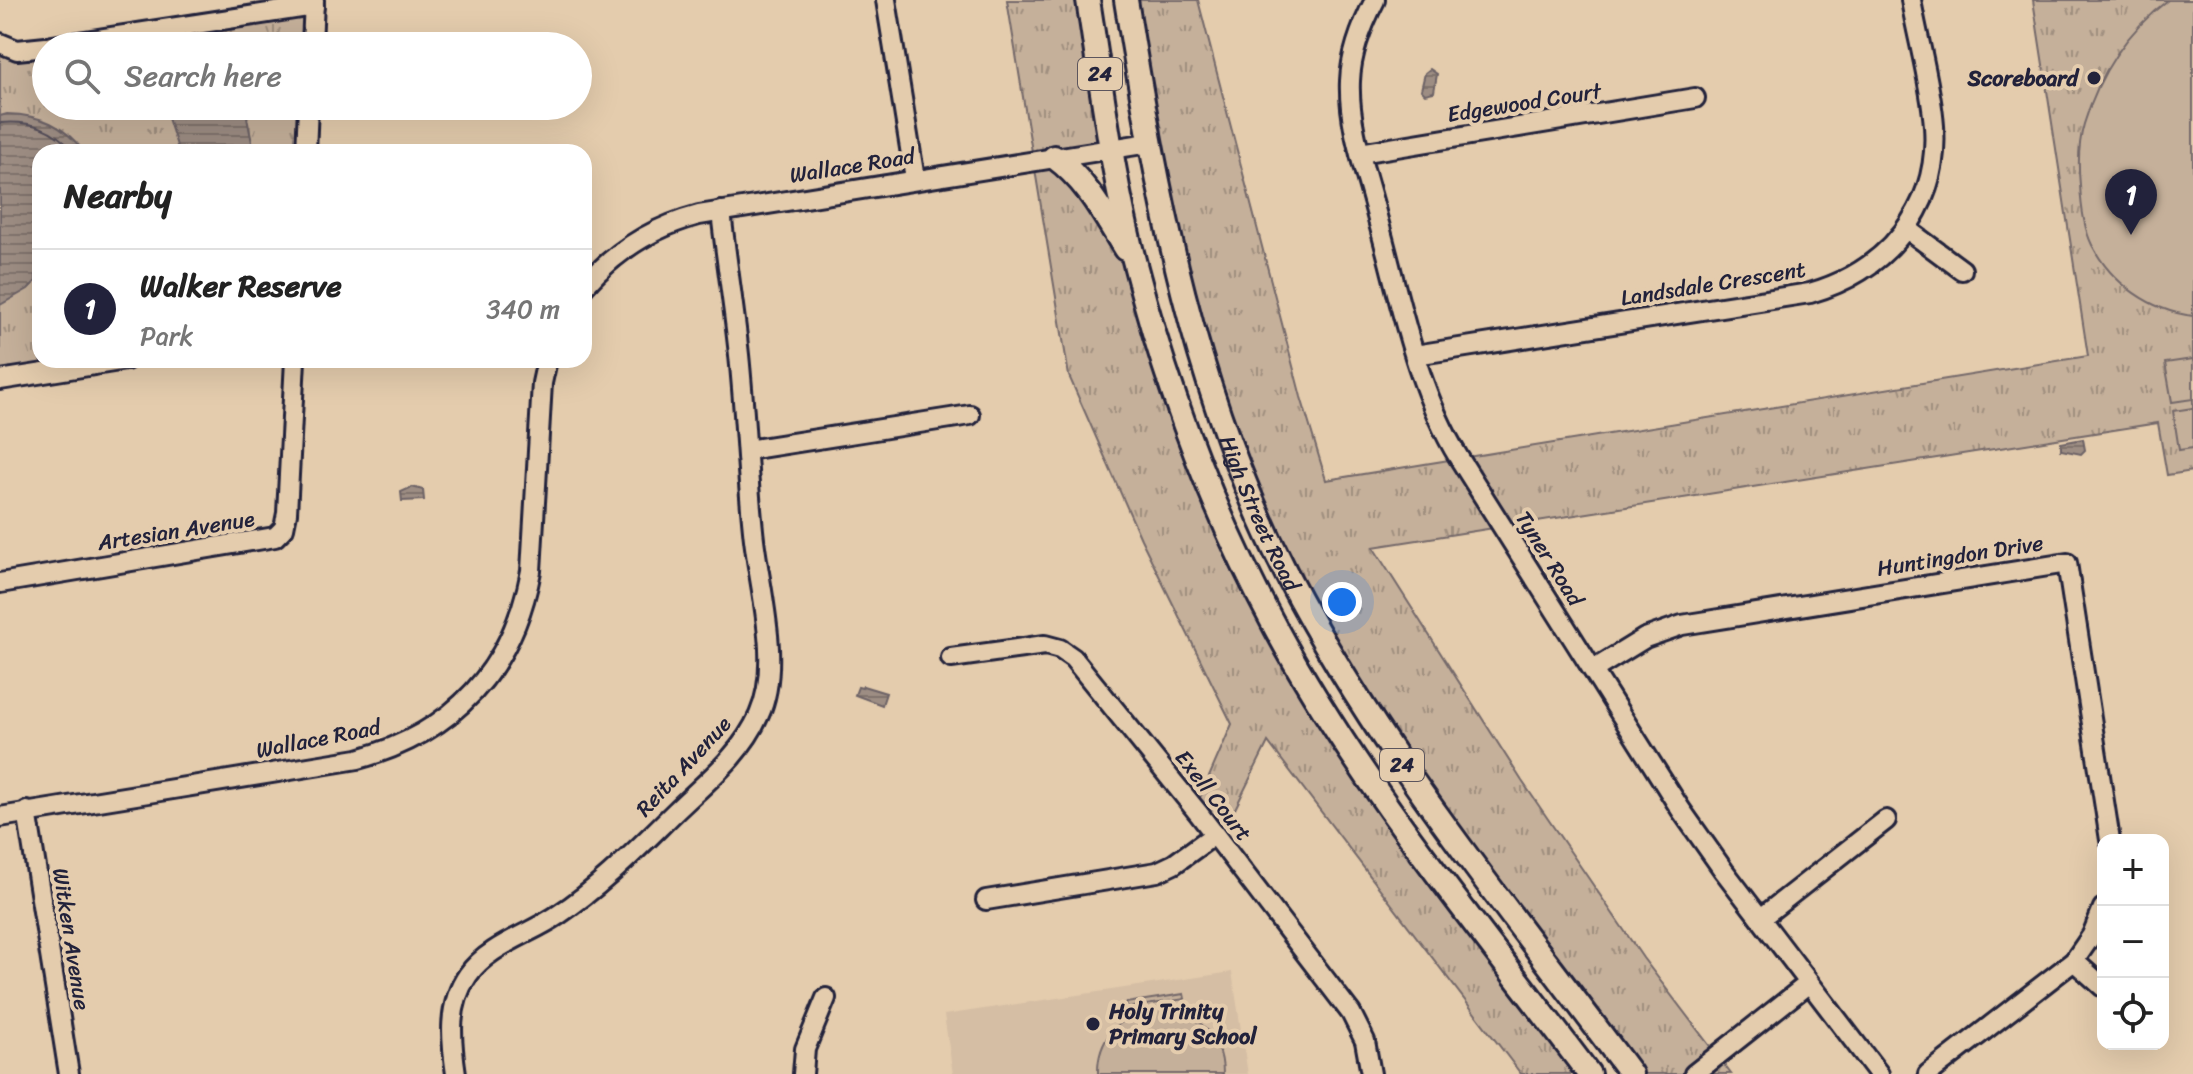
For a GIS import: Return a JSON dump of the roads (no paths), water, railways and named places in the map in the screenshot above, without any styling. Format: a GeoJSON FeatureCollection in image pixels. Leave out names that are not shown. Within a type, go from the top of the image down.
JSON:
{"type":"FeatureCollection","features":[{"type":"Feature","properties":{"kind":"main road","name":"High Street Road"},"geometry":{"type":"LineString","coordinates":[[1088,0],[1135,267],[1157,344],[1195,451],[1245,565],[1275,628],[1369,777],[1589,1074]]}},
{"type":"Feature","properties":{"kind":"main road","name":"High Street Road"},"geometry":{"type":"LineString","coordinates":[[1126,0],[1149,143],[1174,259],[1205,372],[1242,477],[1287,575],[1379,733],[1631,1074]]}},
{"type":"Feature","properties":{"kind":"main road"},"geometry":{"type":"LineString","coordinates":[[1054,157],[1086,186],[1135,267]]}},
{"type":"Feature","properties":{"kind":"street"},"geometry":{"type":"LineString","coordinates":[[886,0],[915,179]]}},
{"type":"Feature","properties":{"kind":"street","name":"Tyner Road"},"geometry":{"type":"LineString","coordinates":[[1375,0],[1355,48],[1350,83],[1351,107],[1360,153],[1415,355],[1436,414],[1451,445],[1681,810],[1879,1074]]}},
{"type":"Feature","properties":{"kind":"street","name":"Landsdale Crescent"},"geometry":{"type":"LineString","coordinates":[[1415,355],[1810,293],[1858,274],[1908,230],[1923,202],[1933,167],[1932,114],[1911,0]]}},
{"type":"Feature","properties":{"kind":"street"},"geometry":{"type":"LineString","coordinates":[[137,32],[314,3],[313,32]]}},
{"type":"Feature","properties":{"kind":"street"},"geometry":{"type":"LineString","coordinates":[[0,43],[17,50],[32,48]]}},
{"type":"Feature","properties":{"kind":"street","name":"Edgewood Court"},"geometry":{"type":"LineString","coordinates":[[1360,153],[1695,98]]}},
{"type":"Feature","properties":{"kind":"street"},"geometry":{"type":"LineString","coordinates":[[306,144],[307,120]]}},
{"type":"Feature","properties":{"kind":"street","name":"Wallace Road"},"geometry":{"type":"LineString","coordinates":[[592,279],[616,255],[651,232],[683,219],[1149,143]]}},
{"type":"Feature","properties":{"kind":"street","name":"Reita Avenue"},"geometry":{"type":"LineString","coordinates":[[456,1074],[451,1039],[453,1012],[461,987],[474,968],[490,954],[559,915],[598,884],[726,763],[759,715],[765,696],[769,656],[755,551],[737,335],[721,211]]}},
{"type":"Feature","properties":{"kind":"street"},"geometry":{"type":"LineString","coordinates":[[1908,230],[1962,270]]}},
{"type":"Feature","properties":{"kind":"street"},"geometry":{"type":"LineString","coordinates":[[0,380],[76,368]]}},
{"type":"Feature","properties":{"kind":"street","name":"Artesian Avenue"},"geometry":{"type":"LineString","coordinates":[[0,583],[275,537],[286,522],[295,368]]}},
{"type":"Feature","properties":{"kind":"street","name":"Wallace Road"},"geometry":{"type":"LineString","coordinates":[[0,817],[358,759],[404,744],[451,714],[483,682],[504,651],[526,594],[531,571],[541,395],[546,368]]}},
{"type":"Feature","properties":{"kind":"street"},"geometry":{"type":"LineString","coordinates":[[747,450],[970,415]]}},
{"type":"Feature","properties":{"kind":"street","name":"Huntingdon Drive"},"geometry":{"type":"LineString","coordinates":[[1593,670],[1645,638],[1682,625],[2067,563],[2109,834]]}},
{"type":"Feature","properties":{"kind":"street","name":"Exell Court"},"geometry":{"type":"LineString","coordinates":[[951,658],[1036,646],[1053,646],[1067,653],[1214,835],[1351,1013],[1365,1041],[1371,1074]]}},
{"type":"Feature","properties":{"kind":"street","name":"Witken Avenue"},"geometry":{"type":"LineString","coordinates":[[27,811],[69,1074]]}},
{"type":"Feature","properties":{"kind":"street"},"geometry":{"type":"LineString","coordinates":[[1761,918],[1886,820]]}},
{"type":"Feature","properties":{"kind":"street"},"geometry":{"type":"LineString","coordinates":[[986,900],[1157,872],[1174,864],[1214,835]]}},
{"type":"Feature","properties":{"kind":"street"},"geometry":{"type":"LineString","coordinates":[[1928,1074],[2074,961],[2097,923]]}},
{"type":"Feature","properties":{"kind":"street"},"geometry":{"type":"LineString","coordinates":[[2074,961],[2097,982]]}},
{"type":"Feature","properties":{"kind":"street"},"geometry":{"type":"LineString","coordinates":[[1694,1074],[1809,983]]}},
{"type":"Feature","properties":{"kind":"street"},"geometry":{"type":"LineString","coordinates":[[803,1074],[805,1049],[826,998]]}},
{"type":"Feature","properties":{"kind":"water"},"geometry":{"type":"Polygon","coordinates":[[[1430,69],[1437,74],[1434,92],[1425,94],[1421,90],[1425,73],[1430,69]]]}},
{"type":"Feature","properties":{"kind":"water"},"geometry":{"type":"Polygon","coordinates":[[[7,114],[44,120],[60,128],[77,144],[32,144],[32,285],[0,305],[0,116],[7,114]]]}},
{"type":"Feature","properties":{"kind":"water"},"geometry":{"type":"Polygon","coordinates":[[[169,120],[247,120],[252,144],[176,144],[169,120]]]}},
{"type":"Feature","properties":{"kind":"water"},"geometry":{"type":"Polygon","coordinates":[[[2083,439],[2085,450],[2081,454],[2061,450],[2061,443],[2083,439]]]}},
{"type":"Feature","properties":{"kind":"water"},"geometry":{"type":"Polygon","coordinates":[[[412,487],[423,490],[424,500],[402,501],[401,492],[412,487]]]}},
{"type":"Feature","properties":{"kind":"water"},"geometry":{"type":"Polygon","coordinates":[[[858,687],[886,693],[882,705],[855,695],[858,687]]]}},
{"type":"Feature","properties":{"kind":"place","name":"Scoreboard"},"geometry":{"type":"Point","coordinates":[2094,78]}},
{"type":"Feature","properties":{"kind":"place","name":"Walker Reserve"},"geometry":{"type":"Point","coordinates":[2131,235]}},
{"type":"Feature","properties":{"kind":"place","name":"Holy Trinity Primary School"},"geometry":{"type":"Point","coordinates":[1093,1024]}}]}
